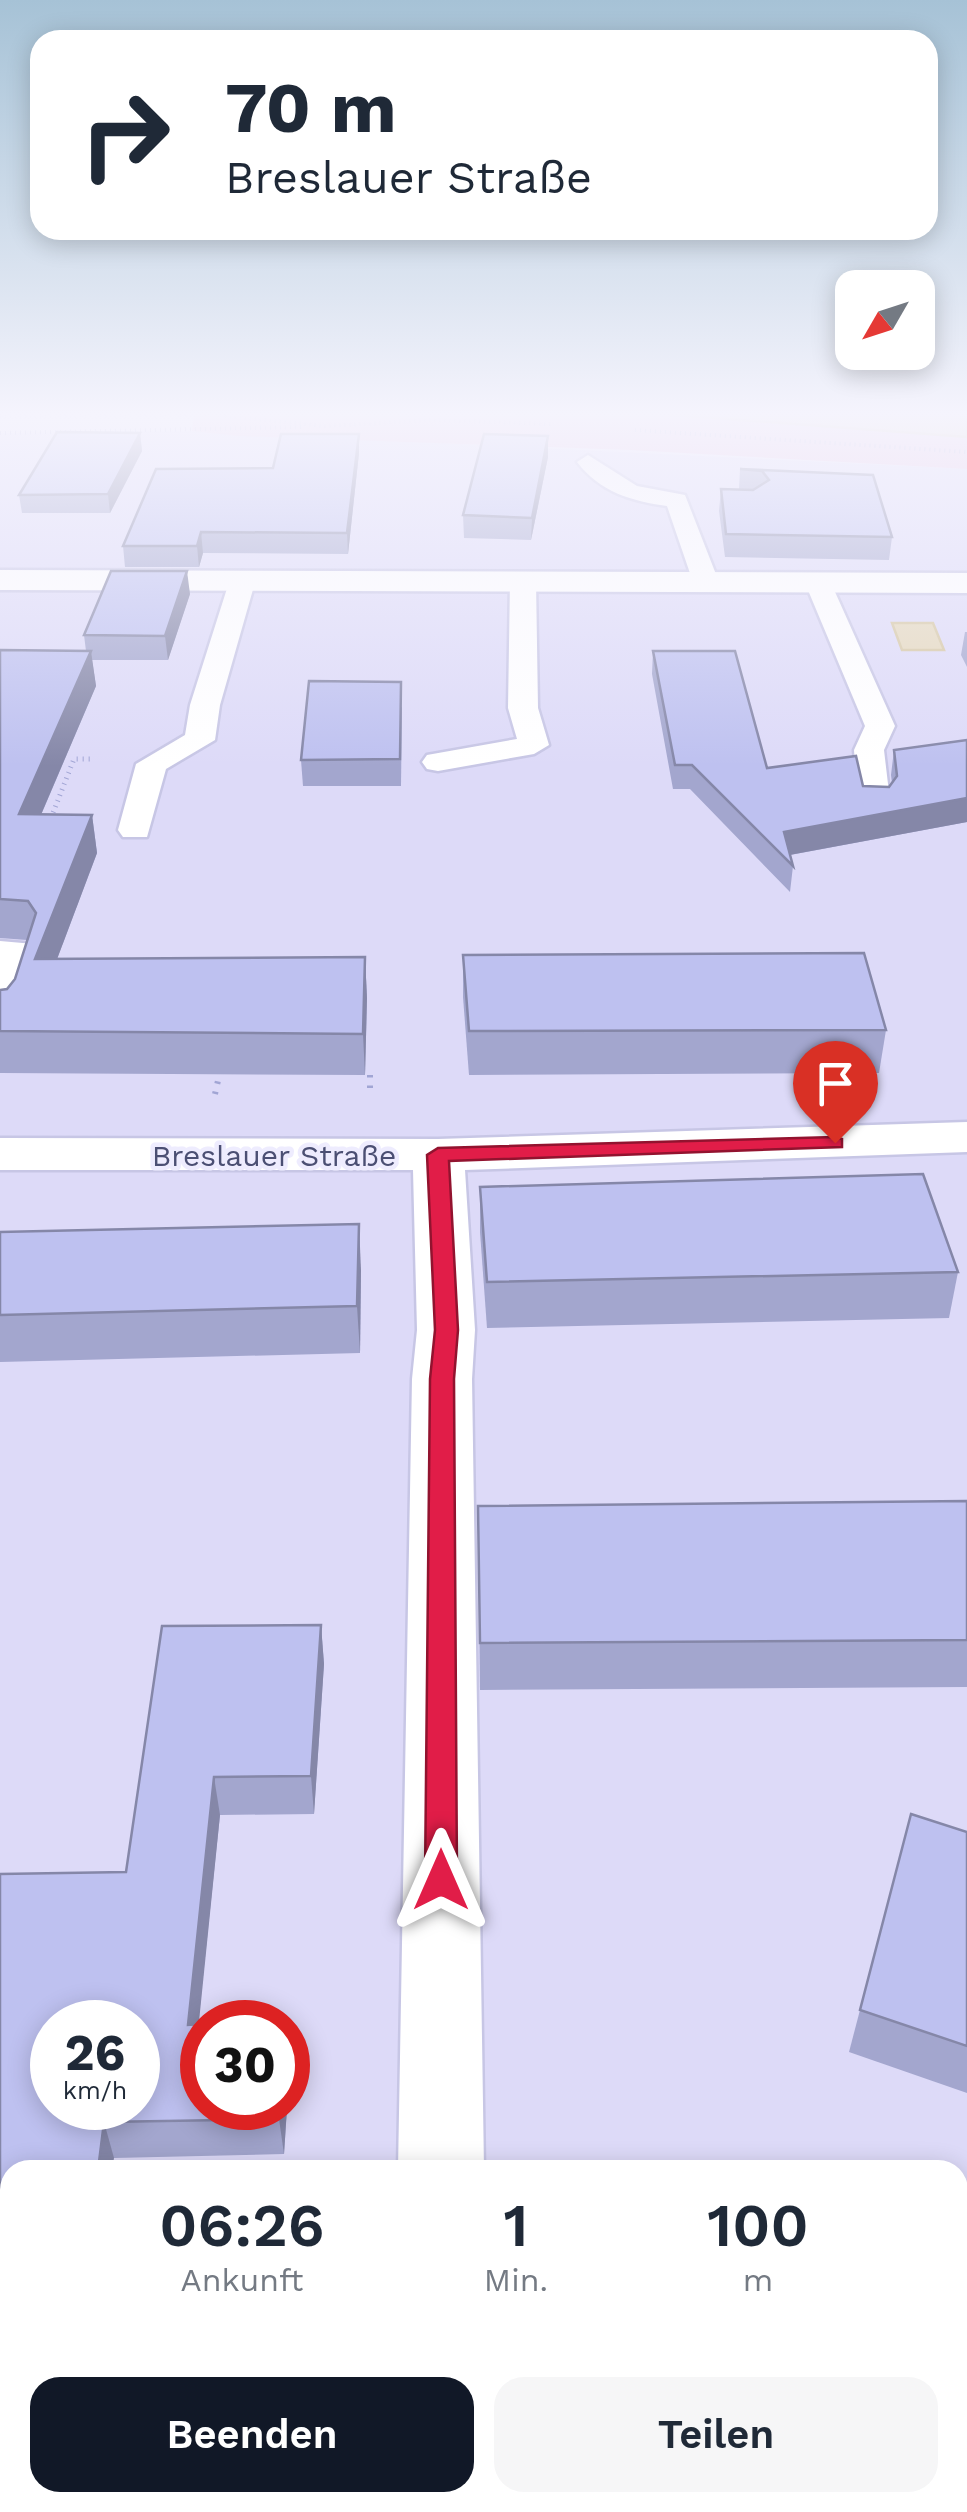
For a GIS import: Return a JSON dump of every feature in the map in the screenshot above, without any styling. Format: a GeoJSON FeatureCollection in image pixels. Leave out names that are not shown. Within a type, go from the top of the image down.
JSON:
{"type":"FeatureCollection","features":[{"type":"Feature","properties":{"kind":"street"},"geometry":{"type":"LineString","coordinates":[[0,580],[967,583]]}},
{"type":"Feature","properties":{"kind":"street","name":"Breslauer Straße"},"geometry":{"type":"LineString","coordinates":[[0,1154],[438,1155],[967,1137]]}},
{"type":"Feature","properties":{"kind":"street"},"geometry":{"type":"LineString","coordinates":[[438,1155],[446,1330],[442,1379],[441,2160]]}},
{"type":"Feature","properties":{"kind":"lane"},"geometry":{"type":"LineString","coordinates":[[694,531],[706,582]]}},
{"type":"Feature","properties":{"kind":"lane"},"geometry":{"type":"LineString","coordinates":[[135,830],[152,764],[200,740],[205,706],[243,579]]}},
{"type":"Feature","properties":{"kind":"lane"},"geometry":{"type":"LineString","coordinates":[[438,762],[534,745],[524,708],[523,581]]}},
{"type":"Feature","properties":{"kind":"lane"},"geometry":{"type":"LineString","coordinates":[[818,583],[880,726],[869,750],[874,802]]}},
{"type":"Feature","properties":{"kind":"lane"},"geometry":{"type":"LineString","coordinates":[[0,952],[21,952],[0,1018]]}},
{"type":"Feature","properties":{"kind":"shaded area"},"geometry":{"type":"Polygon","coordinates":[[[0,531],[967,531],[967,2160],[0,2160],[0,531]]]}},
{"type":"Feature","properties":{"kind":"shaded area"},"geometry":{"type":"Polygon","coordinates":[[[892,623],[933,623],[944,650],[902,650],[892,623]]]}},
{"type":"Feature","properties":{"kind":"building"},"geometry":{"type":"Polygon","coordinates":[[[129,531],[347,531],[201,532],[197,546],[123,546],[129,531]]]}},
{"type":"Feature","properties":{"kind":"building"},"geometry":{"type":"Polygon","coordinates":[[[890,531],[892,537],[726,534],[890,531]]]}},
{"type":"Feature","properties":{"kind":"building"},"geometry":{"type":"Polygon","coordinates":[[[111,571],[187,571],[165,636],[84,635],[111,571]]]}},
{"type":"Feature","properties":{"kind":"building"},"geometry":{"type":"Polygon","coordinates":[[[0,650],[91,651],[19,814],[92,815],[35,959],[365,957],[363,1034],[0,1031],[0,990],[7,989],[15,979],[36,913],[28,901],[0,899],[0,650]]]}},
{"type":"Feature","properties":{"kind":"building"},"geometry":{"type":"Polygon","coordinates":[[[653,651],[735,651],[767,768],[856,756],[863,786],[889,787],[897,776],[894,750],[967,740],[967,798],[784,832],[793,866],[692,765],[675,765],[653,651]]]}},
{"type":"Feature","properties":{"kind":"building"},"geometry":{"type":"Polygon","coordinates":[[[309,681],[401,682],[400,759],[301,760],[309,681]]]}},
{"type":"Feature","properties":{"kind":"building"},"geometry":{"type":"Polygon","coordinates":[[[864,953],[886,1030],[469,1031],[463,955],[864,953]]]}},
{"type":"Feature","properties":{"kind":"building"},"geometry":{"type":"Polygon","coordinates":[[[923,1174],[958,1272],[487,1282],[480,1187],[923,1174]]]}},
{"type":"Feature","properties":{"kind":"building"},"geometry":{"type":"Polygon","coordinates":[[[359,1224],[357,1306],[0,1315],[0,1232],[359,1224]]]}},
{"type":"Feature","properties":{"kind":"building"},"geometry":{"type":"Polygon","coordinates":[[[967,1501],[967,1640],[480,1643],[478,1506],[967,1501]]]}},
{"type":"Feature","properties":{"kind":"building"},"geometry":{"type":"Polygon","coordinates":[[[321,1625],[311,1776],[214,1777],[191,2000],[180,2000],[180,2121],[160,2121],[160,2000],[30,2000],[30,2130],[103,2130],[99,2160],[0,2160],[0,1874],[126,1872],[162,1626],[321,1625]]]}},
{"type":"Feature","properties":{"kind":"building"},"geometry":{"type":"Polygon","coordinates":[[[911,1814],[967,1832],[967,2046],[860,2010],[911,1814]]]}},
{"type":"Feature","properties":{"kind":"route"},"geometry":{"type":"LineString","coordinates":[[441,1880],[442,1379],[446,1330],[438,1155],[835,1143]]}}]}
